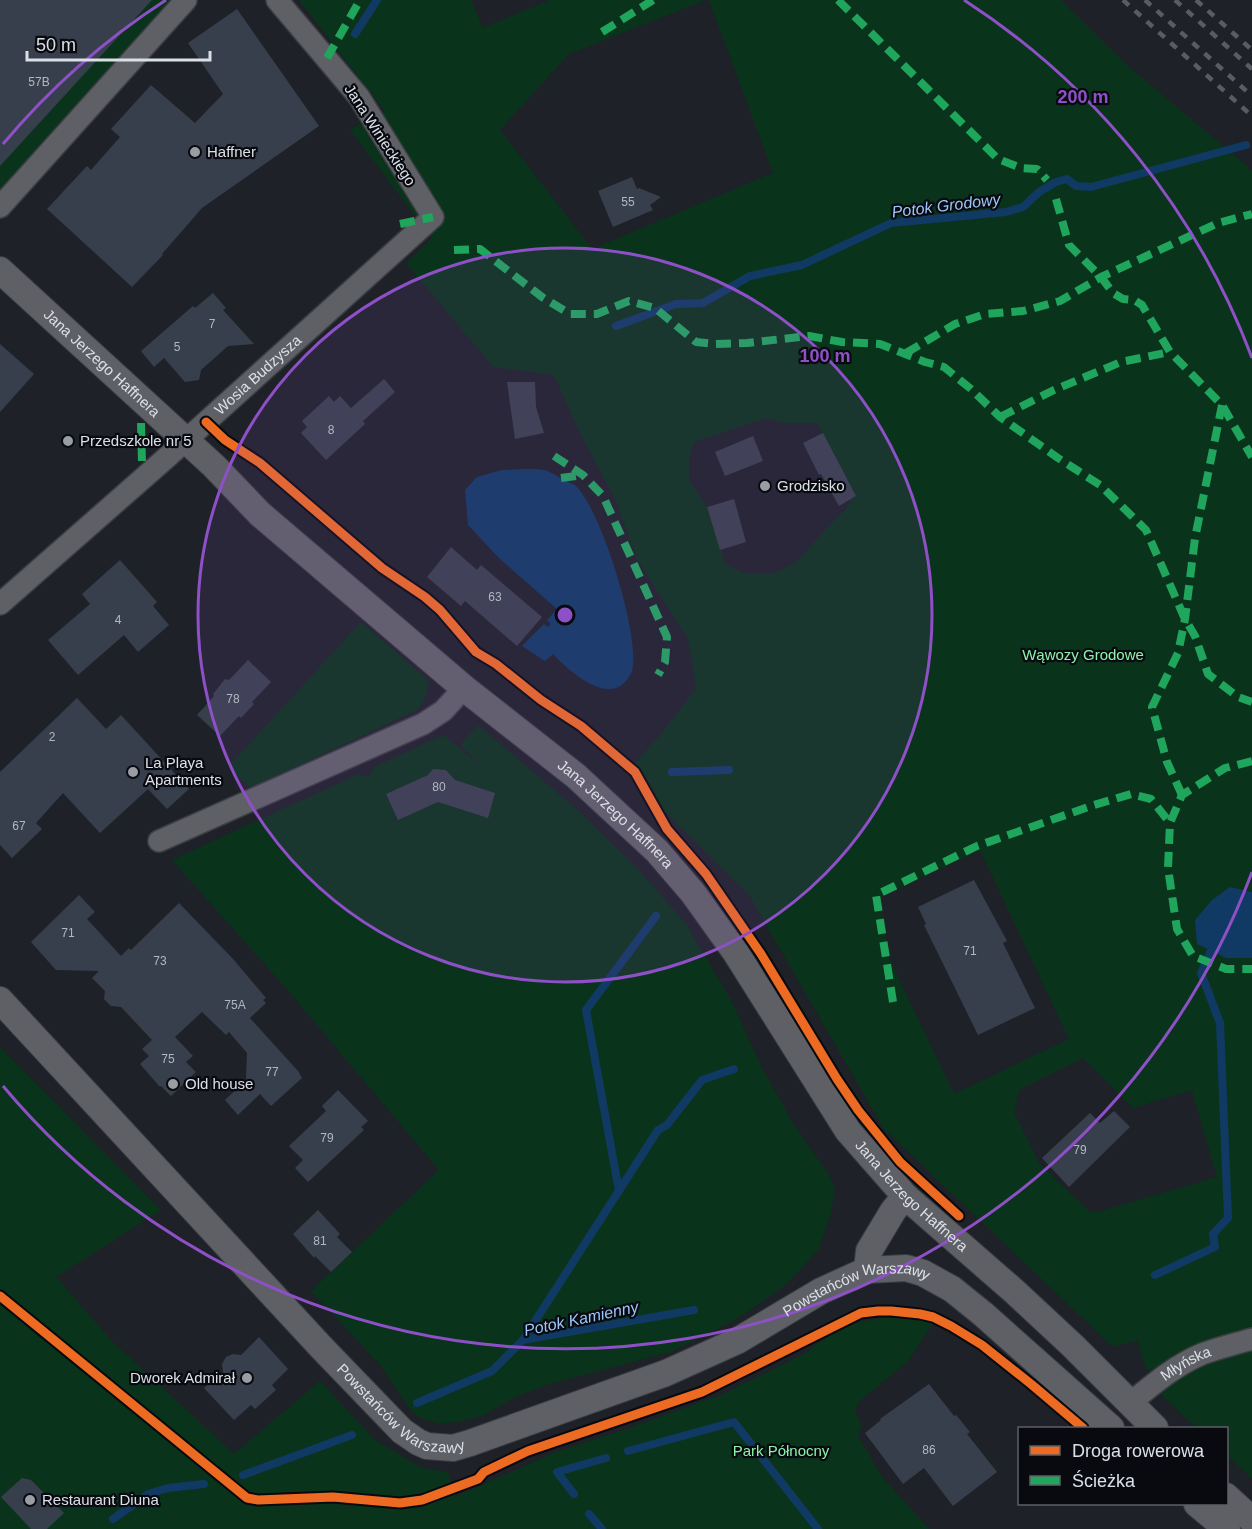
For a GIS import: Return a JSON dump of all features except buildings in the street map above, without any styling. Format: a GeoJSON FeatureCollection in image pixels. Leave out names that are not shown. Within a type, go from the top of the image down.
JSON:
{"type":"FeatureCollection","features":[{"type":"Feature","properties":{"kind":"street"},"geometry":{"type":"LineString","coordinates":[[0,207],[186,0]]}},
{"type":"Feature","properties":{"kind":"street","name":"Jana Winieckiego"},"geometry":{"type":"LineString","coordinates":[[277,0],[359,97],[433,217]]}},
{"type":"Feature","properties":{"kind":"street","name":"Wosia Budzysza"},"geometry":{"type":"LineString","coordinates":[[0,604],[433,217]]}},
{"type":"Feature","properties":{"kind":"street","name":"Jana Jerzego Haffnera"},"geometry":{"type":"LineString","coordinates":[[0,270],[214,466],[260,514],[464,687],[576,776],[657,851],[693,893],[736,953],[848,1131],[905,1196],[1015,1292],[1154,1427]]}},
{"type":"Feature","properties":{"kind":"street"},"geometry":{"type":"LineString","coordinates":[[159,841],[423,724],[444,711],[464,687]]}},
{"type":"Feature","properties":{"kind":"street","name":"Powstańców Warszawy"},"geometry":{"type":"LineString","coordinates":[[0,1000],[321,1347],[402,1431],[427,1446],[453,1448],[470,1443],[666,1373],[737,1341],[821,1291],[867,1270],[906,1268],[923,1273],[952,1289],[1111,1427]]}},
{"type":"Feature","properties":{"kind":"street"},"geometry":{"type":"LineString","coordinates":[[867,1270],[869,1251],[893,1211],[905,1196]]}},
{"type":"Feature","properties":{"kind":"street","name":"Młyńska"},"geometry":{"type":"LineString","coordinates":[[1129,1404],[1166,1374],[1186,1362],[1214,1350],[1252,1339]]}},
{"type":"Feature","properties":{"kind":"street"},"geometry":{"type":"LineString","coordinates":[[1228,1497],[1252,1520]]}},
{"type":"Feature","properties":{"kind":"street"},"geometry":{"type":"LineString","coordinates":[[1199,1505],[1227,1529]]}},
{"type":"Feature","properties":{"kind":"green space"},"geometry":{"type":"Polygon","coordinates":[[[0,0],[177,0],[0,195],[0,0]]]}},
{"type":"Feature","properties":{"kind":"green space","name":"Wąwozy Grodowe"},"geometry":{"type":"Polygon","coordinates":[[[299,0],[471,0],[483,28],[550,0],[706,0],[569,54],[500,130],[592,249],[773,173],[709,0],[1061,0],[1128,66],[1252,170],[1252,892],[1230,887],[1197,944],[1226,958],[1252,958],[1252,1479],[1228,1456],[1228,1427],[1196,1427],[1162,1396],[1158,1390],[1171,1360],[1153,1370],[1146,1369],[1137,1340],[1113,1347],[884,1129],[749,895],[626,773],[661,734],[696,688],[688,639],[637,559],[615,499],[578,429],[554,375],[493,367],[406,263],[432,238],[350,130],[384,110],[299,0]],[[767,418],[694,442],[689,458],[689,480],[707,507],[725,564],[746,574],[775,573],[799,560],[856,496],[817,423],[782,423],[767,418]],[[980,850],[880,897],[888,956],[954,1094],[1069,1039],[980,850]],[[1083,1058],[1019,1090],[1014,1112],[1039,1163],[1089,1211],[1098,1212],[1217,1177],[1192,1090],[1133,1108],[1083,1058]]]}},
{"type":"Feature","properties":{"kind":"green space"},"geometry":{"type":"Polygon","coordinates":[[[361,622],[426,678],[429,684],[424,701],[415,711],[251,788],[228,767],[361,622]]]}},
{"type":"Feature","properties":{"kind":"green space"},"geometry":{"type":"Polygon","coordinates":[[[478,725],[579,811],[639,870],[686,924],[732,1002],[760,1064],[794,1125],[829,1175],[835,1188],[831,1212],[819,1249],[787,1284],[737,1319],[671,1352],[549,1384],[513,1398],[484,1415],[439,1424],[421,1418],[411,1411],[381,1366],[311,1291],[439,1170],[291,994],[172,860],[359,774],[365,777],[372,773],[374,767],[444,735],[480,766],[460,745],[478,725]]]}},
{"type":"Feature","properties":{"kind":"green space","name":"Park Północny"},"geometry":{"type":"Polygon","coordinates":[[[0,1047],[161,1210],[56,1277],[112,1341],[234,1454],[320,1381],[375,1440],[422,1468],[448,1472],[455,1497],[556,1452],[723,1394],[806,1353],[820,1342],[850,1326],[882,1318],[916,1319],[934,1322],[908,1361],[859,1402],[855,1412],[862,1425],[858,1436],[883,1478],[929,1529],[0,1529],[0,1047]]]}},
{"type":"Feature","properties":{"kind":"water"},"geometry":{"type":"Polygon","coordinates":[[[502,470],[546,471],[576,486],[586,499],[597,520],[617,575],[631,631],[632,671],[626,681],[617,688],[597,687],[567,668],[553,654],[545,661],[522,646],[544,624],[548,627],[551,624],[547,620],[557,609],[499,558],[468,525],[465,490],[477,477],[502,470]]]}},
{"type":"Feature","properties":{"kind":"water"},"geometry":{"type":"Polygon","coordinates":[[[1230,887],[1252,892],[1252,958],[1226,958],[1197,944],[1195,920],[1212,900],[1230,887]]]}},
{"type":"Feature","properties":{"kind":"waterway"},"geometry":{"type":"LineString","coordinates":[[355,34],[377,0]]}},
{"type":"Feature","properties":{"kind":"waterway","name":"Potok Grodowy"},"geometry":{"type":"LineString","coordinates":[[616,326],[676,304],[703,303],[750,276],[802,265],[891,223],[1006,212],[1023,207],[1039,192],[1056,182],[1067,179],[1076,186],[1091,187],[1246,145]]}},
{"type":"Feature","properties":{"kind":"waterway","name":"Potok Grodowy"},"geometry":{"type":"LineString","coordinates":[[672,772],[729,770]]}},
{"type":"Feature","properties":{"kind":"waterway"},"geometry":{"type":"LineString","coordinates":[[619,1191],[586,1010],[656,916]]}},
{"type":"Feature","properties":{"kind":"waterway"},"geometry":{"type":"LineString","coordinates":[[1155,1275],[1215,1247],[1213,1234],[1228,1218],[1220,1023],[1201,973],[1211,951]]}},
{"type":"Feature","properties":{"kind":"waterway"},"geometry":{"type":"LineString","coordinates":[[523,1340],[658,1130],[667,1125],[702,1080],[734,1069]]}},
{"type":"Feature","properties":{"kind":"waterway","name":"Potok Kamienny"},"geometry":{"type":"LineString","coordinates":[[417,1403],[492,1371],[523,1340],[694,1310]]}},
{"type":"Feature","properties":{"kind":"waterway"},"geometry":{"type":"LineString","coordinates":[[628,1451],[734,1422],[818,1529]]}},
{"type":"Feature","properties":{"kind":"waterway","name":"Potok Kamienny"},"geometry":{"type":"LineString","coordinates":[[243,1475],[352,1435]]}},
{"type":"Feature","properties":{"kind":"waterway"},"geometry":{"type":"LineString","coordinates":[[574,1494],[557,1472],[606,1458]]}},
{"type":"Feature","properties":{"kind":"waterway","name":"Potok Kamienny"},"geometry":{"type":"LineString","coordinates":[[113,1519],[148,1494],[168,1488],[204,1484]]}},
{"type":"Feature","properties":{"kind":"waterway"},"geometry":{"type":"LineString","coordinates":[[589,1514],[602,1529]]}},
{"type":"Feature","properties":{"kind":"railway"},"geometry":{"type":"LineString","coordinates":[[1123,0],[1252,116]]}},
{"type":"Feature","properties":{"kind":"railway"},"geometry":{"type":"LineString","coordinates":[[1145,0],[1252,96]]}},
{"type":"Feature","properties":{"kind":"railway"},"geometry":{"type":"LineString","coordinates":[[1175,0],[1252,69]]}},
{"type":"Feature","properties":{"kind":"railway"},"geometry":{"type":"LineString","coordinates":[[1196,0],[1252,50]]}},
{"type":"Feature","properties":{"kind":"marked path"},"geometry":{"type":"LineString","coordinates":[[327,58],[360,0]]}},
{"type":"Feature","properties":{"kind":"marked path"},"geometry":{"type":"LineString","coordinates":[[602,32],[653,0]]}},
{"type":"Feature","properties":{"kind":"marked path"},"geometry":{"type":"LineString","coordinates":[[838,0],[998,159],[1021,168],[1037,169],[1047,180]]}},
{"type":"Feature","properties":{"kind":"marked path"},"geometry":{"type":"LineString","coordinates":[[1056,199],[1069,245],[1101,277],[1113,293],[1142,305],[1170,352],[1222,405],[1252,457]]}},
{"type":"Feature","properties":{"kind":"marked path"},"geometry":{"type":"LineString","coordinates":[[906,353],[955,324],[985,314],[1023,311],[1060,301],[1101,277],[1218,223],[1252,214]]}},
{"type":"Feature","properties":{"kind":"marked path"},"geometry":{"type":"LineString","coordinates":[[400,224],[433,217]]}},
{"type":"Feature","properties":{"kind":"marked path"},"geometry":{"type":"LineString","coordinates":[[454,250],[480,249],[542,297],[570,314],[597,314],[629,301],[655,308],[696,342],[747,343],[809,336],[842,342],[880,344],[944,367],[1000,417],[1100,485],[1146,530],[1185,619],[1195,636],[1208,674],[1238,697],[1252,702]]}},
{"type":"Feature","properties":{"kind":"marked path"},"geometry":{"type":"LineString","coordinates":[[1000,417],[1054,390],[1121,362],[1170,352]]}},
{"type":"Feature","properties":{"kind":"marked path"},"geometry":{"type":"LineString","coordinates":[[1182,795],[1167,762],[1152,707],[1178,653],[1185,619],[1195,538],[1222,405]]}},
{"type":"Feature","properties":{"kind":"marked path"},"geometry":{"type":"LineString","coordinates":[[141,423],[142,462]]}},
{"type":"Feature","properties":{"kind":"marked path"},"geometry":{"type":"LineString","coordinates":[[554,456],[583,475],[603,496],[667,637],[665,662],[658,675]]}},
{"type":"Feature","properties":{"kind":"marked path"},"geometry":{"type":"LineString","coordinates":[[561,478],[583,475]]}},
{"type":"Feature","properties":{"kind":"marked path"},"geometry":{"type":"LineString","coordinates":[[1252,761],[1225,768],[1182,795],[1170,823],[1168,868],[1177,929],[1193,956],[1226,969],[1252,969]]}},
{"type":"Feature","properties":{"kind":"marked path"},"geometry":{"type":"LineString","coordinates":[[893,1002],[876,895],[977,846],[1131,794],[1151,799],[1170,823]]}},
{"type":"Feature","properties":{"kind":"cycle path"},"geometry":{"type":"LineString","coordinates":[[206,422],[225,440],[260,463],[382,568],[425,597],[440,610],[476,652],[581,726],[635,772],[667,829],[706,874],[761,954],[858,1110],[900,1162],[959,1216]]}},
{"type":"Feature","properties":{"kind":"cycle path"},"geometry":{"type":"LineString","coordinates":[[0,1296],[247,1498],[258,1500],[333,1497],[400,1503],[422,1500],[478,1479],[484,1472],[528,1451],[702,1392],[861,1313],[878,1311],[920,1314],[933,1317],[951,1326],[982,1345],[1082,1427]]}},
{"type":"Feature","properties":{"kind":"place","name":"Haffner"},"geometry":{"type":"Point","coordinates":[195,152]}},
{"type":"Feature","properties":{"kind":"place","name":"Przedszkole nr 5"},"geometry":{"type":"Point","coordinates":[68,441]}},
{"type":"Feature","properties":{"kind":"place","name":"Grodzisko"},"geometry":{"type":"Point","coordinates":[765,486]}},
{"type":"Feature","properties":{"kind":"place","name":"La Playa Apartments"},"geometry":{"type":"Point","coordinates":[133,772]}},
{"type":"Feature","properties":{"kind":"place","name":"Old house"},"geometry":{"type":"Point","coordinates":[173,1084]}},
{"type":"Feature","properties":{"kind":"place","name":"Dworek Admirał"},"geometry":{"type":"Point","coordinates":[247,1378]}},
{"type":"Feature","properties":{"kind":"place","name":"Restaurant Diuna"},"geometry":{"type":"Point","coordinates":[30,1500]}}]}
